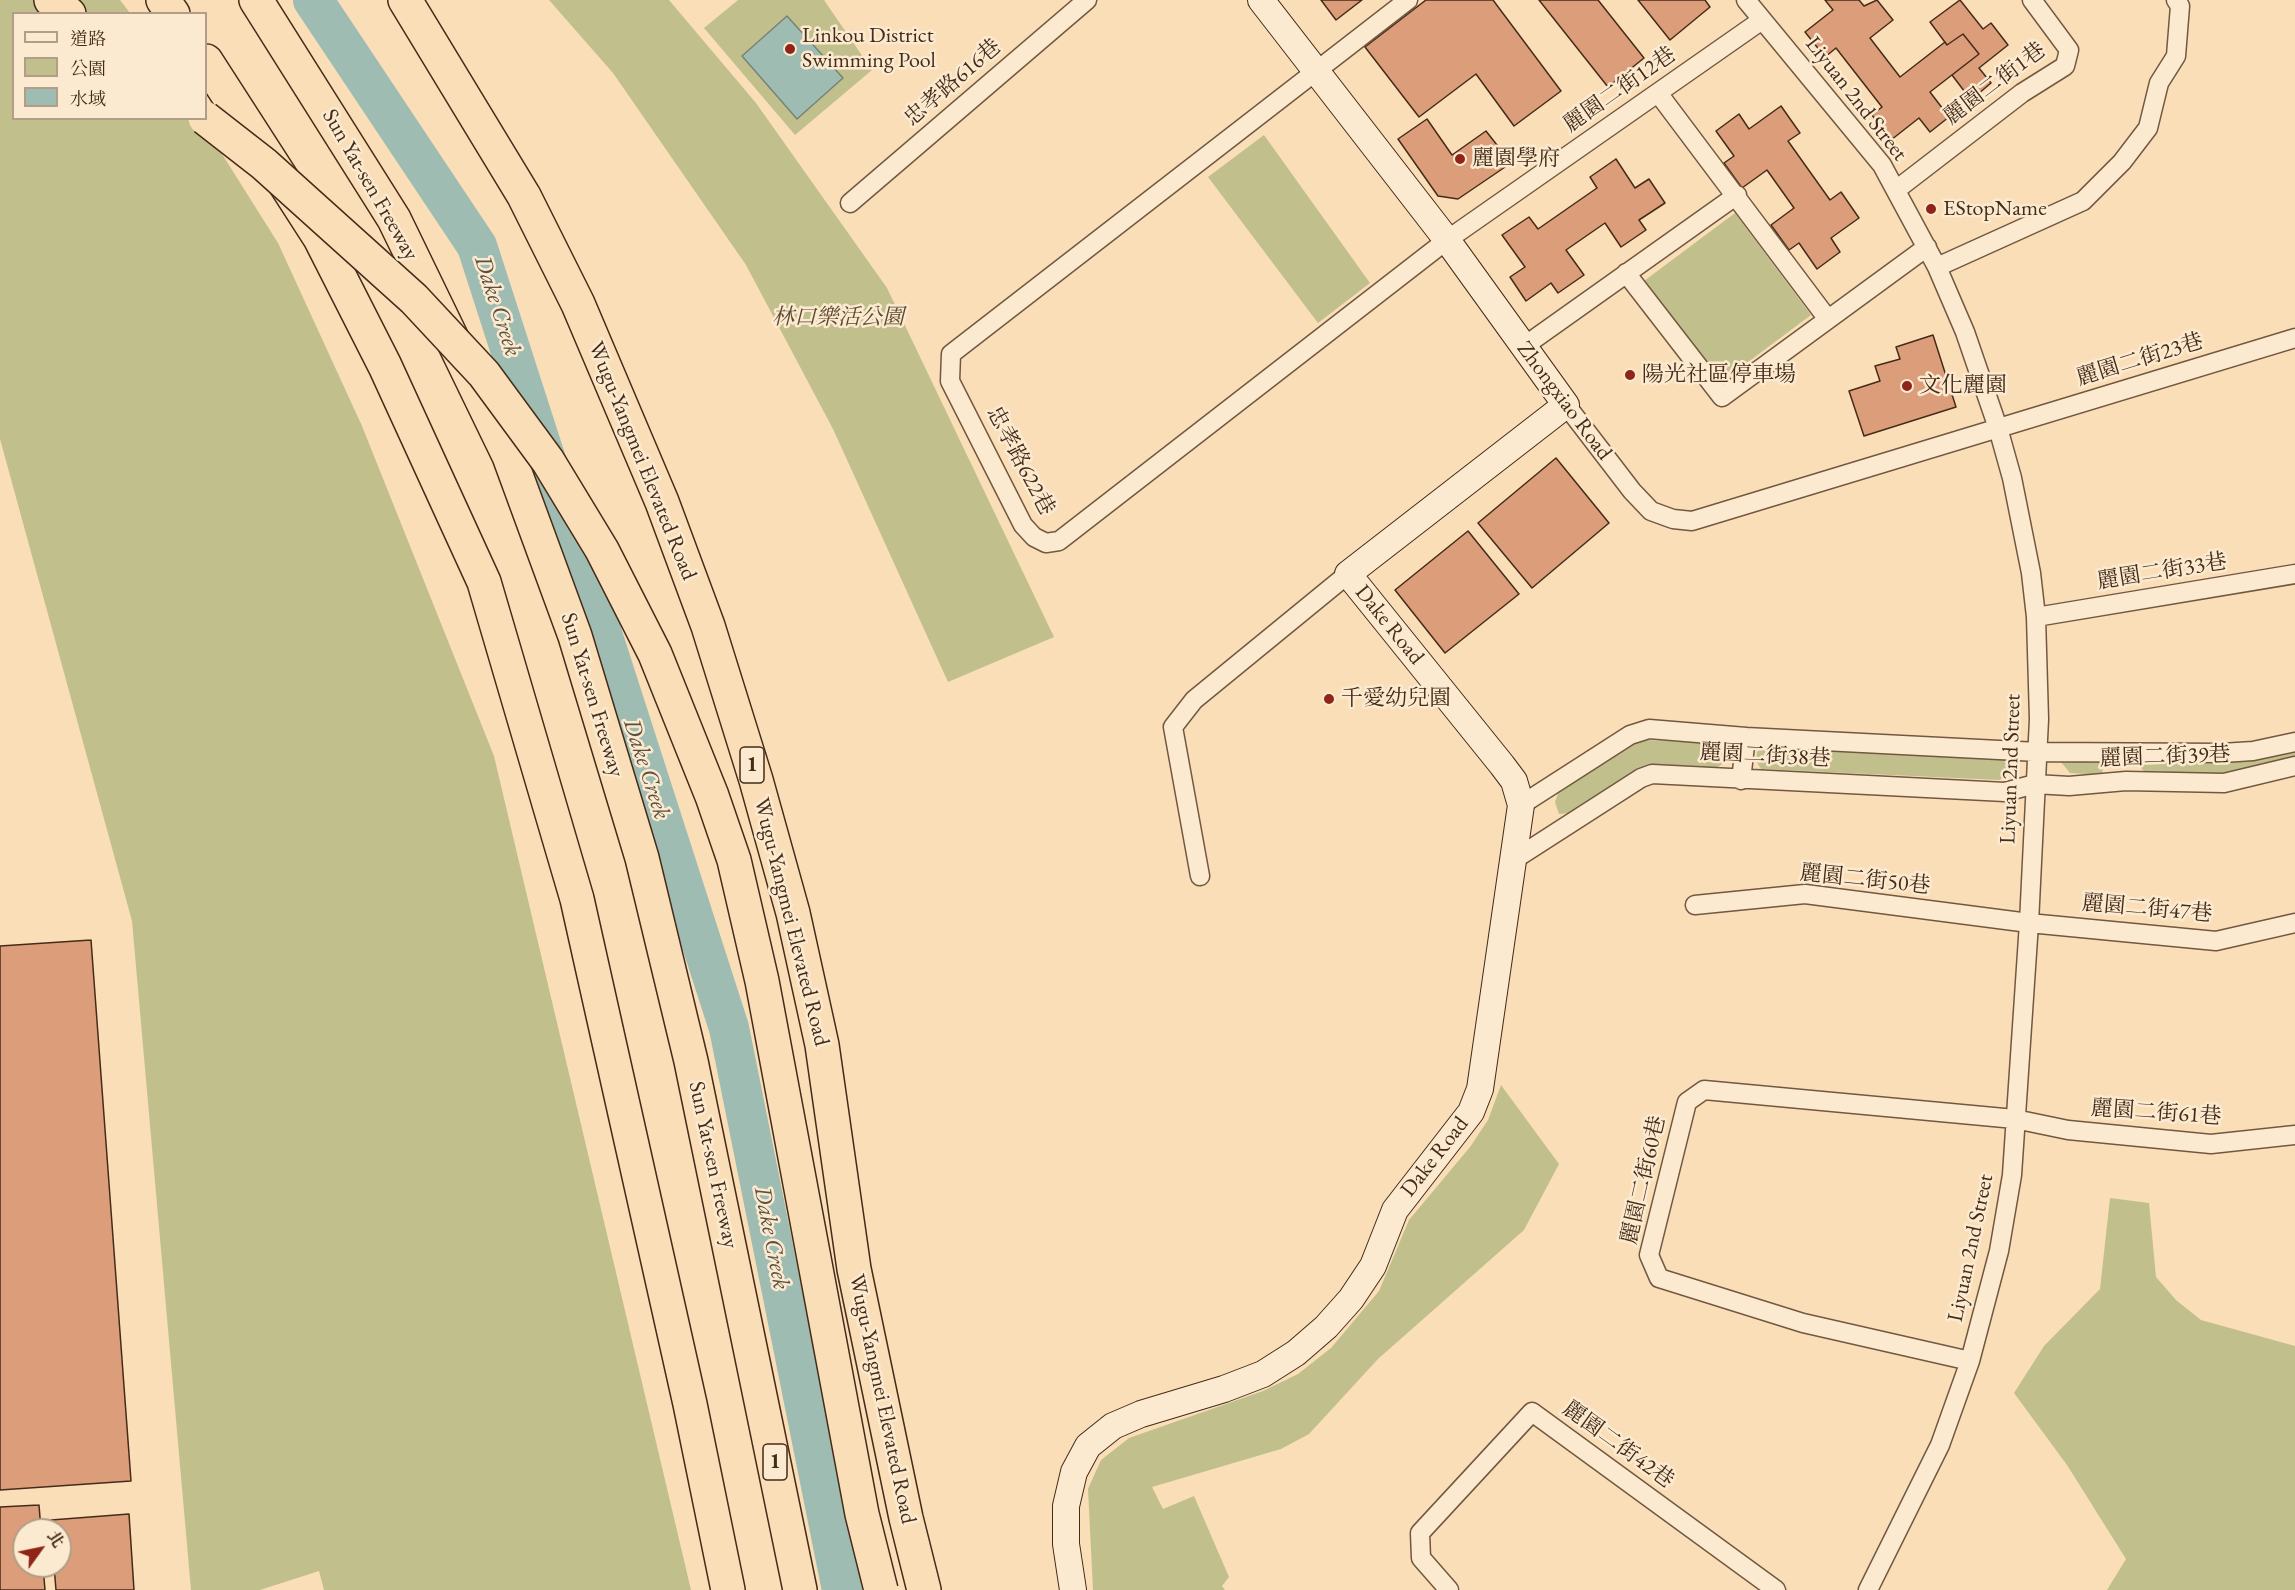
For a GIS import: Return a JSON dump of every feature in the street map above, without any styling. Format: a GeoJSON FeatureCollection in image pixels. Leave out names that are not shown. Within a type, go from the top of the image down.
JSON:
{"type":"FeatureCollection","features":[{"type":"Feature","properties":{"kind":"highway"},"geometry":{"type":"LineString","coordinates":[[51,0],[66,12]]}},
{"type":"Feature","properties":{"kind":"highway","name":"Sun Yat-sen Freeway"},"geometry":{"type":"LineString","coordinates":[[256,0],[394,219],[509,456],[575,636],[642,858],[691,1061],[800,1590]]}},
{"type":"Feature","properties":{"kind":"highway","name":"Wugu-Yangmei Elevated Road"},"geometry":{"type":"LineString","coordinates":[[405,0],[524,196],[578,304],[657,492],[708,626],[756,780],[793,913],[822,1045],[854,1269],[906,1518],[924,1590]]}},
{"type":"Feature","properties":{"kind":"highway"},"geometry":{"type":"LineString","coordinates":[[207,63],[320,238],[385,366],[484,582],[577,899],[690,1404],[728,1590]]}},
{"type":"Feature","properties":{"kind":"highway","name":"Wugu-Yangmei Elevated Road"},"geometry":{"type":"LineString","coordinates":[[207,120],[264,164],[414,299],[484,374],[560,480],[602,550],[655,654],[712,796],[734,860],[762,981],[862,1514],[881,1590]]}},
{"type":"Feature","properties":{"kind":"street","name":"忠孝路616巷"},"geometry":{"type":"LineString","coordinates":[[850,203],[1087,0]]}},
{"type":"Feature","properties":{"kind":"street","name":"Zhongxiao Road"},"geometry":{"type":"LineString","coordinates":[[1261,0],[1316,74],[1447,240],[1566,405],[1632,491],[1651,511],[1673,519],[1692,521],[1998,428]]}},
{"type":"Feature","properties":{"kind":"street"},"geometry":{"type":"LineString","coordinates":[[1316,74],[1408,0]]}},
{"type":"Feature","properties":{"kind":"street","name":"Liyuan 2nd Street"},"geometry":{"type":"LineString","coordinates":[[1746,0],[1882,165],[1937,267],[1965,333],[1998,428],[2014,489],[2031,573],[2036,617],[2038,752],[2029,923],[2012,1175],[1999,1251],[1970,1361],[1940,1444],[1868,1590]]}},
{"type":"Feature","properties":{"kind":"street","name":"麗園二街1巷"},"geometry":{"type":"LineString","coordinates":[[1896,190],[2022,93],[2065,66],[2069,51],[2032,0]]}},
{"type":"Feature","properties":{"kind":"street"},"geometry":{"type":"LineString","coordinates":[[1937,267],[2083,201],[2122,162],[2148,128],[2159,83],[2176,56],[2180,6],[2176,0]]}},
{"type":"Feature","properties":{"kind":"street","name":"麗園二街12巷"},"geometry":{"type":"LineString","coordinates":[[1447,240],[1762,20]]}},
{"type":"Feature","properties":{"kind":"street","name":"忠孝路622巷"},"geometry":{"type":"LineString","coordinates":[[1316,74],[951,354],[950,381],[1023,525],[1034,537],[1046,543],[1059,541],[1447,240]]}},
{"type":"Feature","properties":{"kind":"street"},"geometry":{"type":"LineString","coordinates":[[1659,93],[1827,318]]}},
{"type":"Feature","properties":{"kind":"street"},"geometry":{"type":"LineString","coordinates":[[1523,347],[1737,195]]}},
{"type":"Feature","properties":{"kind":"street"},"geometry":{"type":"LineString","coordinates":[[1626,273],[1722,397],[1927,247]]}},
{"type":"Feature","properties":{"kind":"street","name":"麗園二街23巷"},"geometry":{"type":"LineString","coordinates":[[1998,428],[2295,338]]}},
{"type":"Feature","properties":{"kind":"street"},"geometry":{"type":"LineString","coordinates":[[1200,876],[1173,727],[1194,700],[1348,574],[1566,405]]}},
{"type":"Feature","properties":{"kind":"street","name":"Dake Road"},"geometry":{"type":"LineString","coordinates":[[1073,1590],[1066,1544],[1066,1506],[1074,1472],[1088,1446],[1113,1426],[1141,1414],[1224,1389],[1263,1374],[1304,1347],[1351,1299],[1372,1266],[1395,1210],[1471,1112],[1480,1089],[1521,805],[1514,781],[1348,574]]}},
{"type":"Feature","properties":{"kind":"street","name":"麗園二街33巷"},"geometry":{"type":"LineString","coordinates":[[2036,617],[2295,574]]}},
{"type":"Feature","properties":{"kind":"street","name":"麗園二街38巷"},"geometry":{"type":"LineString","coordinates":[[1521,805],[1613,745],[1640,732],[1658,729],[1746,737],[2038,752]]}},
{"type":"Feature","properties":{"kind":"street"},"geometry":{"type":"LineString","coordinates":[[1741,780],[1746,737]]}},
{"type":"Feature","properties":{"kind":"street","name":"麗園二街39巷"},"geometry":{"type":"LineString","coordinates":[[2038,752],[2253,751],[2295,741]]}},
{"type":"Feature","properties":{"kind":"street"},"geometry":{"type":"LineString","coordinates":[[2126,752],[2126,781]]}},
{"type":"Feature","properties":{"kind":"street","name":"麗園二街39巷"},"geometry":{"type":"LineString","coordinates":[[2035,784],[2069,786],[2126,781],[2224,783],[2295,766]]}},
{"type":"Feature","properties":{"kind":"street","name":"麗園二街38巷"},"geometry":{"type":"LineString","coordinates":[[1515,859],[1641,778],[1663,774],[1741,780],[2005,792],[2035,784]]}},
{"type":"Feature","properties":{"kind":"street","name":"麗園二街50巷"},"geometry":{"type":"LineString","coordinates":[[1695,905],[1804,894],[2029,923]]}},
{"type":"Feature","properties":{"kind":"street","name":"麗園二街47巷"},"geometry":{"type":"LineString","coordinates":[[2029,923],[2216,941],[2295,923]]}},
{"type":"Feature","properties":{"kind":"street","name":"麗園二街60巷"},"geometry":{"type":"LineString","coordinates":[[1970,1361],[1803,1323],[1659,1278],[1649,1255],[1687,1102],[1704,1090],[2015,1119]]}},
{"type":"Feature","properties":{"kind":"street","name":"麗園二街61巷"},"geometry":{"type":"LineString","coordinates":[[2015,1119],[2068,1130],[2211,1144],[2295,1135]]}},
{"type":"Feature","properties":{"kind":"street","name":"麗園二街42巷"},"geometry":{"type":"LineString","coordinates":[[1449,1590],[1421,1558],[1420,1533],[1532,1412],[1776,1590]]}},
{"type":"Feature","properties":{"kind":"green space"},"geometry":{"type":"Polygon","coordinates":[[[0,0],[120,0],[129,12],[12,12],[12,120],[201,120],[278,243],[362,426],[494,756],[691,1590],[324,1590],[319,1571],[260,1590],[191,1590],[132,921],[0,439],[0,0]]]}},
{"type":"Feature","properties":{"kind":"green space","name":"林口樂活公園"},"geometry":{"type":"Polygon","coordinates":[[[549,0],[669,0],[756,103],[887,288],[1054,637],[948,682],[833,429],[746,265],[613,73],[549,0]]]}},
{"type":"Feature","properties":{"kind":"green space","name":"Linkou District Swimming Pool"},"geometry":{"type":"Polygon","coordinates":[[[738,0],[824,0],[872,70],[795,135],[704,28],[738,0]]]}},
{"type":"Feature","properties":{"kind":"green space"},"geometry":{"type":"Polygon","coordinates":[[[1264,135],[1370,283],[1318,323],[1208,177],[1264,135]]]}},
{"type":"Feature","properties":{"kind":"green space"},"geometry":{"type":"Polygon","coordinates":[[[1735,213],[1811,315],[1720,383],[1644,281],[1735,213]]]}},
{"type":"Feature","properties":{"kind":"green space"},"geometry":{"type":"Polygon","coordinates":[[[1647,740],[1719,743],[1725,749],[1727,761],[1716,768],[1648,765],[1634,771],[1572,813],[1559,814],[1555,802],[1559,791],[1632,742],[1647,740]]]}},
{"type":"Feature","properties":{"kind":"green space"},"geometry":{"type":"Polygon","coordinates":[[[1766,745],[2003,758],[2008,768],[2007,776],[1999,780],[1761,769],[1756,761],[1757,752],[1766,745]]]}},
{"type":"Feature","properties":{"kind":"green space"},"geometry":{"type":"Polygon","coordinates":[[[2295,746],[2295,757],[2221,774],[2144,771],[2136,763],[2147,760],[2221,764],[2295,746]]]}},
{"type":"Feature","properties":{"kind":"green space"},"geometry":{"type":"Polygon","coordinates":[[[2071,757],[2092,759],[2103,765],[2102,775],[2070,773],[2061,762],[2071,757]]]}},
{"type":"Feature","properties":{"kind":"green space"},"geometry":{"type":"Polygon","coordinates":[[[1501,1085],[1559,1164],[1524,1230],[1378,1359],[1309,1434],[1281,1449],[1152,1487],[1163,1509],[1194,1496],[1229,1577],[1222,1586],[1225,1590],[1093,1590],[1088,1489],[1101,1460],[1129,1438],[1263,1391],[1298,1374],[1331,1348],[1379,1291],[1409,1220],[1470,1147],[1488,1120],[1501,1085]]]}},
{"type":"Feature","properties":{"kind":"green space"},"geometry":{"type":"Polygon","coordinates":[[[2110,1198],[2149,1203],[2156,1277],[2176,1300],[2201,1320],[2295,1346],[2295,1590],[2107,1590],[2126,1559],[2067,1465],[2014,1393],[2044,1346],[2100,1289],[2110,1198]]]}},
{"type":"Feature","properties":{"kind":"water"},"geometry":{"type":"Polygon","coordinates":[[[787,16],[843,78],[797,119],[742,56],[787,16]]]}},
{"type":"Feature","properties":{"kind":"building"},"geometry":{"type":"Polygon","coordinates":[[[1321,0],[1362,0],[1336,20],[1321,0]]]}},
{"type":"Feature","properties":{"kind":"building"},"geometry":{"type":"Polygon","coordinates":[[[1426,0],[1493,0],[1561,91],[1514,126],[1476,74],[1419,117],[1365,47],[1426,0]]]}},
{"type":"Feature","properties":{"kind":"building"},"geometry":{"type":"Polygon","coordinates":[[[1539,0],[1598,0],[1644,58],[1608,87],[1539,0]]]}},
{"type":"Feature","properties":{"kind":"building"},"geometry":{"type":"Polygon","coordinates":[[[1638,0],[1705,0],[1710,7],[1670,40],[1638,0]]]}},
{"type":"Feature","properties":{"kind":"building"},"geometry":{"type":"Polygon","coordinates":[[[1825,0],[1859,0],[1864,6],[1877,0],[1893,20],[1870,38],[1900,77],[1945,42],[1947,45],[1963,34],[1979,54],[1930,92],[1949,117],[1930,132],[1919,118],[1891,140],[1872,115],[1882,107],[1836,48],[1825,57],[1805,32],[1833,10],[1825,0]]]}},
{"type":"Feature","properties":{"kind":"building"},"geometry":{"type":"Polygon","coordinates":[[[1960,0],[1983,29],[1991,23],[2008,45],[1979,68],[1991,83],[1971,100],[1952,75],[1979,54],[1963,34],[1947,45],[1930,22],[1960,0]]]}},
{"type":"Feature","properties":{"kind":"building"},"geometry":{"type":"Polygon","coordinates":[[[1781,106],[1800,133],[1788,141],[1830,200],[1841,192],[1859,218],[1831,238],[1840,252],[1817,269],[1799,243],[1789,250],[1771,225],[1794,208],[1767,170],[1742,188],[1724,163],[1734,156],[1716,131],[1739,114],[1749,129],[1781,106]]]}},
{"type":"Feature","properties":{"kind":"building","name":"麗園學府"},"geometry":{"type":"Polygon","coordinates":[[[1427,119],[1452,155],[1486,131],[1511,163],[1458,199],[1438,196],[1398,139],[1427,119]]]}},
{"type":"Feature","properties":{"kind":"building"},"geometry":{"type":"Polygon","coordinates":[[[1616,159],[1635,188],[1649,179],[1665,203],[1639,220],[1646,230],[1621,247],[1605,223],[1566,250],[1584,275],[1558,293],[1551,283],[1526,301],[1510,277],[1525,267],[1502,235],[1529,217],[1538,229],[1597,188],[1590,177],[1616,159]]]}},
{"type":"Feature","properties":{"kind":"building","name":"文化麗園"},"geometry":{"type":"Polygon","coordinates":[[[1933,335],[1956,407],[1864,436],[1849,391],[1880,381],[1875,366],[1900,359],[1896,347],[1933,335]]]}},
{"type":"Feature","properties":{"kind":"building"},"geometry":{"type":"Polygon","coordinates":[[[1556,458],[1609,523],[1532,588],[1478,523],[1556,458]]]}},
{"type":"Feature","properties":{"kind":"building"},"geometry":{"type":"Polygon","coordinates":[[[1468,531],[1519,594],[1445,653],[1395,590],[1468,531]]]}},
{"type":"Feature","properties":{"kind":"building"},"geometry":{"type":"Polygon","coordinates":[[[91,940],[131,1481],[0,1490],[0,946],[91,940]]]}},
{"type":"Feature","properties":{"kind":"building"},"geometry":{"type":"Polygon","coordinates":[[[39,1505],[40,1518],[12,1518],[12,1578],[44,1578],[45,1590],[0,1590],[0,1507],[39,1505]]]}},
{"type":"Feature","properties":{"kind":"building"},"geometry":{"type":"Polygon","coordinates":[[[129,1514],[134,1590],[56,1590],[55,1578],[72,1578],[72,1518],[129,1514]]]}},
{"type":"Feature","properties":{"kind":"waterway","name":"Dake Creek"},"geometry":{"type":"LineString","coordinates":[[313,0],[477,246],[729,1028],[842,1590]]}},
{"type":"Feature","properties":{"kind":"place","name":"Linkou District Swimming Pool"},"geometry":{"type":"Point","coordinates":[790,49]}},
{"type":"Feature","properties":{"kind":"place","name":"麗園學府"},"geometry":{"type":"Point","coordinates":[1460,159]}},
{"type":"Feature","properties":{"kind":"place","name":"EStopName"},"geometry":{"type":"Point","coordinates":[1931,209]}},
{"type":"Feature","properties":{"kind":"place","name":"陽光社區停車場"},"geometry":{"type":"Point","coordinates":[1630,375]}},
{"type":"Feature","properties":{"kind":"place","name":"文化麗園"},"geometry":{"type":"Point","coordinates":[1907,386]}},
{"type":"Feature","properties":{"kind":"place","name":"千愛幼兒園"},"geometry":{"type":"Point","coordinates":[1329,699]}}]}
